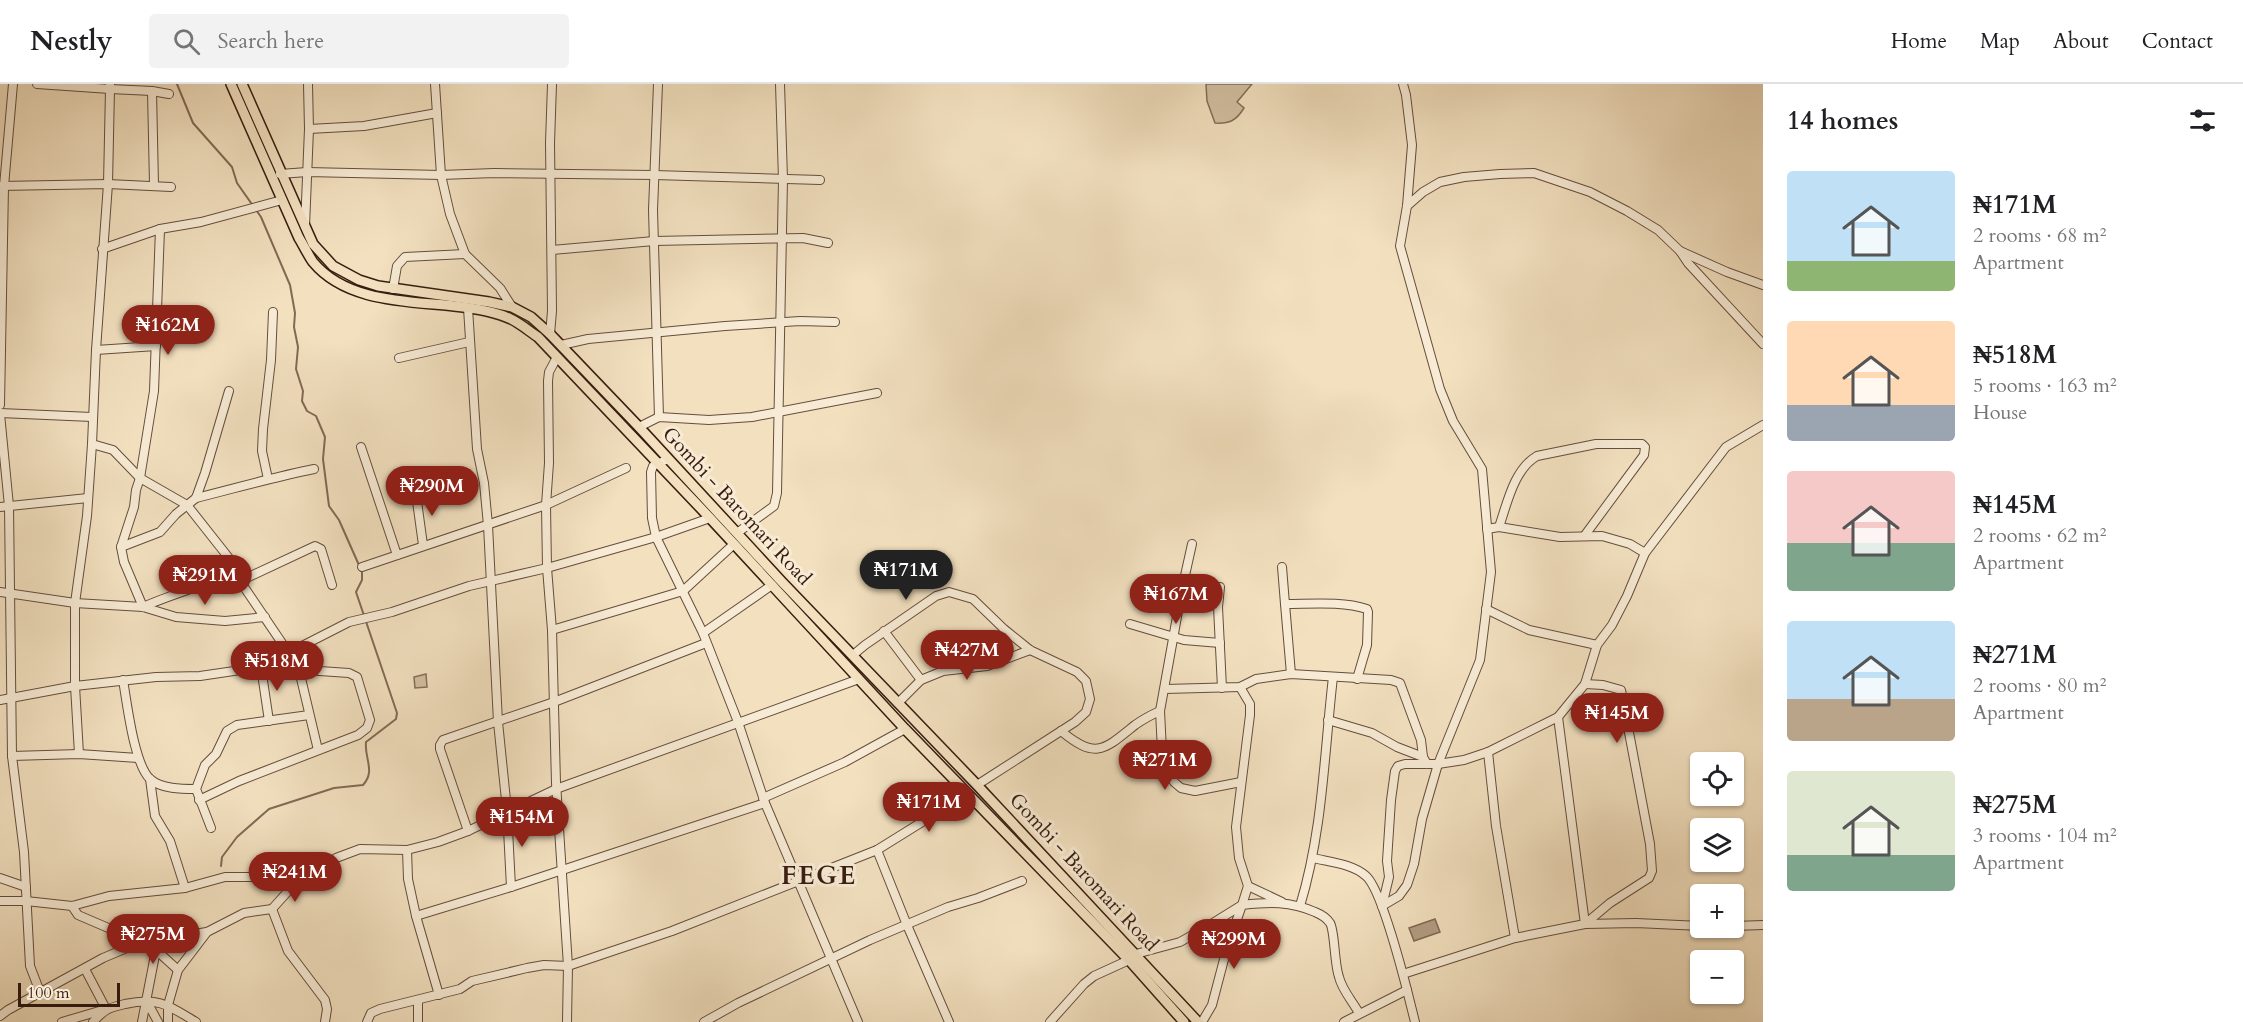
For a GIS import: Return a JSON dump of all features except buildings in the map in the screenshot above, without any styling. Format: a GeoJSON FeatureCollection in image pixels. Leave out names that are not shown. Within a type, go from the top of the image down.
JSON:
{"type":"FeatureCollection","features":[{"type":"Feature","properties":{"kind":"main road","name":"Gombi - Baromari Road"},"geometry":{"type":"LineString","coordinates":[[231,84],[299,238],[313,261],[334,280],[349,288],[386,299],[468,308],[512,319],[538,337],[737,533],[977,785],[1133,957],[1184,1022]]}},
{"type":"Feature","properties":{"kind":"main road","name":"Gombi - Baromari Road"},"geometry":{"type":"LineString","coordinates":[[242,84],[305,228],[313,244],[333,266],[359,280],[393,289],[470,298],[512,307],[531,317],[639,427],[710,518],[905,729],[967,794],[1200,1022]]}},
{"type":"Feature","properties":{"kind":"main road"},"geometry":{"type":"LineString","coordinates":[[913,737],[924,731]]}},
{"type":"Feature","properties":{"kind":"street"},"geometry":{"type":"LineString","coordinates":[[0,405],[2,186],[13,84]]}},
{"type":"Feature","properties":{"kind":"street"},"geometry":{"type":"LineString","coordinates":[[37,84],[110,86],[169,94]]}},
{"type":"Feature","properties":{"kind":"street"},"geometry":{"type":"LineString","coordinates":[[305,228],[309,129],[308,84]]}},
{"type":"Feature","properties":{"kind":"street"},"geometry":{"type":"LineString","coordinates":[[435,84],[441,175],[450,214],[465,254],[500,288],[512,307]]}},
{"type":"Feature","properties":{"kind":"street"},"geometry":{"type":"LineString","coordinates":[[550,334],[552,84]]}},
{"type":"Feature","properties":{"kind":"street"},"geometry":{"type":"LineString","coordinates":[[658,84],[654,241],[659,417]]}},
{"type":"Feature","properties":{"kind":"street"},"geometry":{"type":"LineString","coordinates":[[737,533],[774,506],[777,493],[783,179],[780,84]]}},
{"type":"Feature","properties":{"kind":"street"},"geometry":{"type":"LineString","coordinates":[[1382,906],[1399,896],[1407,885],[1414,864],[1422,819],[1438,764],[1480,660],[1491,572],[1482,469],[1453,421],[1440,389],[1400,246],[1407,206],[1412,145],[1403,84]]}},
{"type":"Feature","properties":{"kind":"street"},"geometry":{"type":"LineString","coordinates":[[79,754],[75,686],[75,603],[92,444],[102,249],[108,184],[110,86]]}},
{"type":"Feature","properties":{"kind":"street"},"geometry":{"type":"LineString","coordinates":[[152,91],[154,185]]}},
{"type":"Feature","properties":{"kind":"street"},"geometry":{"type":"LineString","coordinates":[[309,129],[364,126],[438,113]]}},
{"type":"Feature","properties":{"kind":"street"},"geometry":{"type":"LineString","coordinates":[[280,174],[307,172],[441,175],[494,173],[820,180]]}},
{"type":"Feature","properties":{"kind":"street"},"geometry":{"type":"LineString","coordinates":[[1407,206],[1423,192],[1440,182],[1482,175],[1534,173],[1590,192],[1627,210],[1658,230],[1680,251],[1688,263],[1763,344]]}},
{"type":"Feature","properties":{"kind":"street"},"geometry":{"type":"LineString","coordinates":[[2,186],[108,184],[171,187]]}},
{"type":"Feature","properties":{"kind":"street"},"geometry":{"type":"LineString","coordinates":[[102,249],[160,230],[201,222],[282,200]]}},
{"type":"Feature","properties":{"kind":"street"},"geometry":{"type":"LineString","coordinates":[[143,607],[124,562],[121,547],[134,507],[154,391],[160,230]]}},
{"type":"Feature","properties":{"kind":"street"},"geometry":{"type":"LineString","coordinates":[[552,250],[654,241],[803,238],[828,243]]}},
{"type":"Feature","properties":{"kind":"street"},"geometry":{"type":"LineString","coordinates":[[1680,251],[1763,285]]}},
{"type":"Feature","properties":{"kind":"street"},"geometry":{"type":"LineString","coordinates":[[393,289],[397,266],[405,257],[465,254]]}},
{"type":"Feature","properties":{"kind":"street"},"geometry":{"type":"LineString","coordinates":[[468,308],[477,448],[488,525],[498,722],[507,810],[511,887]]}},
{"type":"Feature","properties":{"kind":"street"},"geometry":{"type":"LineString","coordinates":[[268,479],[262,440],[271,360],[273,312]]}},
{"type":"Feature","properties":{"kind":"street"},"geometry":{"type":"LineString","coordinates":[[561,345],[588,339],[819,320],[835,321]]}},
{"type":"Feature","properties":{"kind":"street"},"geometry":{"type":"LineString","coordinates":[[399,358],[469,342]]}},
{"type":"Feature","properties":{"kind":"street"},"geometry":{"type":"LineString","coordinates":[[96,350],[156,346]]}},
{"type":"Feature","properties":{"kind":"street"},"geometry":{"type":"LineString","coordinates":[[557,357],[549,372],[548,381],[549,463],[546,505],[556,789],[568,966],[567,1022]]}},
{"type":"Feature","properties":{"kind":"street"},"geometry":{"type":"LineString","coordinates":[[196,498],[229,391]]}},
{"type":"Feature","properties":{"kind":"street"},"geometry":{"type":"LineString","coordinates":[[639,427],[659,417],[729,419],[779,414],[877,393]]}},
{"type":"Feature","properties":{"kind":"street"},"geometry":{"type":"LineString","coordinates":[[40,992],[30,966],[24,852],[12,756],[11,594],[0,413],[92,417]]}},
{"type":"Feature","properties":{"kind":"street"},"geometry":{"type":"LineString","coordinates":[[1328,720],[1371,734],[1438,764],[1464,760],[1488,752],[1558,717],[1585,684],[1597,645],[1612,625],[1645,553],[1726,447],[1763,425]]}},
{"type":"Feature","properties":{"kind":"street"},"geometry":{"type":"LineString","coordinates":[[92,444],[112,450],[140,478],[187,505],[236,567],[240,581],[288,652]]}},
{"type":"Feature","properties":{"kind":"street"},"geometry":{"type":"LineString","coordinates":[[1499,527],[1510,496],[1528,461],[1537,456],[1596,444],[1642,444],[1645,447],[1644,455],[1586,535]]}},
{"type":"Feature","properties":{"kind":"street"},"geometry":{"type":"LineString","coordinates":[[361,447],[397,555]]}},
{"type":"Feature","properties":{"kind":"street"},"geometry":{"type":"LineString","coordinates":[[664,461],[653,466],[651,472],[652,518],[656,537],[703,633],[738,722],[764,801],[858,1022]]}},
{"type":"Feature","properties":{"kind":"street"},"geometry":{"type":"LineString","coordinates":[[362,567],[546,505],[626,468]]}},
{"type":"Feature","properties":{"kind":"street"},"geometry":{"type":"LineString","coordinates":[[121,547],[160,532],[196,498],[314,469]]}},
{"type":"Feature","properties":{"kind":"street"},"geometry":{"type":"LineString","coordinates":[[416,494],[423,545]]}},
{"type":"Feature","properties":{"kind":"street"},"geometry":{"type":"LineString","coordinates":[[4,506],[88,498]]}},
{"type":"Feature","properties":{"kind":"street"},"geometry":{"type":"LineString","coordinates":[[261,667],[349,622],[392,612],[490,581],[547,568],[656,537],[710,518]]}},
{"type":"Feature","properties":{"kind":"street"},"geometry":{"type":"LineString","coordinates":[[1487,529],[1499,527],[1560,537],[1602,536],[1629,544],[1645,553]]}},
{"type":"Feature","properties":{"kind":"street"},"geometry":{"type":"LineString","coordinates":[[552,630],[683,591],[734,544]]}},
{"type":"Feature","properties":{"kind":"street"},"geometry":{"type":"LineString","coordinates":[[1192,544],[1160,711],[1162,751],[1174,782],[1181,789],[1195,791],[1241,782]]}},
{"type":"Feature","properties":{"kind":"street"},"geometry":{"type":"LineString","coordinates":[[240,581],[315,546],[321,549],[332,585]]}},
{"type":"Feature","properties":{"kind":"street"},"geometry":{"type":"LineString","coordinates":[[143,607],[167,596],[204,584],[236,567]]}},
{"type":"Feature","properties":{"kind":"street"},"geometry":{"type":"LineString","coordinates":[[1282,567],[1291,674]]}},
{"type":"Feature","properties":{"kind":"street"},"geometry":{"type":"LineString","coordinates":[[703,633],[772,585]]}},
{"type":"Feature","properties":{"kind":"street"},"geometry":{"type":"LineString","coordinates":[[1220,587],[1218,599],[1222,688]]}},
{"type":"Feature","properties":{"kind":"street"},"geometry":{"type":"LineString","coordinates":[[0,592],[75,603],[143,607],[176,617],[225,621],[265,617]]}},
{"type":"Feature","properties":{"kind":"street"},"geometry":{"type":"LineString","coordinates":[[854,655],[884,631],[936,596],[949,592],[973,599],[1030,650],[1077,672],[1086,681],[1089,699],[1086,711],[1075,722],[977,785]]}},
{"type":"Feature","properties":{"kind":"street"},"geometry":{"type":"LineString","coordinates":[[1285,604],[1336,605],[1367,609],[1366,645],[1357,679]]}},
{"type":"Feature","properties":{"kind":"street"},"geometry":{"type":"LineString","coordinates":[[1486,609],[1529,630],[1597,645]]}},
{"type":"Feature","properties":{"kind":"street"},"geometry":{"type":"LineString","coordinates":[[1130,624],[1200,643],[1220,643]]}},
{"type":"Feature","properties":{"kind":"street"},"geometry":{"type":"LineString","coordinates":[[0,626],[10,627]]}},
{"type":"Feature","properties":{"kind":"street"},"geometry":{"type":"LineString","coordinates":[[884,631],[921,681]]}},
{"type":"Feature","properties":{"kind":"street"},"geometry":{"type":"LineString","coordinates":[[468,831],[450,782],[440,745],[443,740],[554,702],[706,643]]}},
{"type":"Feature","properties":{"kind":"street"},"geometry":{"type":"LineString","coordinates":[[898,703],[921,681],[943,671],[987,666],[1030,650]]}},
{"type":"Feature","properties":{"kind":"street"},"geometry":{"type":"LineString","coordinates":[[261,667],[269,721]]}},
{"type":"Feature","properties":{"kind":"street"},"geometry":{"type":"LineString","coordinates":[[0,700],[10,700],[75,686],[123,680],[200,676],[261,667],[349,673],[357,677],[370,720],[367,728],[358,735],[238,782],[199,800]]}},
{"type":"Feature","properties":{"kind":"street"},"geometry":{"type":"LineString","coordinates":[[299,670],[318,750]]}},
{"type":"Feature","properties":{"kind":"street"},"geometry":{"type":"LineString","coordinates":[[1165,690],[1240,687],[1256,679],[1291,674],[1391,680],[1400,683],[1421,740],[1425,760]]}},
{"type":"Feature","properties":{"kind":"street"},"geometry":{"type":"LineString","coordinates":[[1300,906],[1313,858],[1328,753],[1328,720],[1333,677]]}},
{"type":"Feature","properties":{"kind":"street"},"geometry":{"type":"LineString","coordinates":[[0,1016],[103,958],[141,942],[207,932],[244,913],[272,909],[299,879],[336,858],[360,849],[407,850],[468,831],[507,810],[556,789],[859,679]]}},
{"type":"Feature","properties":{"kind":"street"},"geometry":{"type":"LineString","coordinates":[[123,680],[138,758],[150,779],[155,816],[170,841],[184,888]]}},
{"type":"Feature","properties":{"kind":"street"},"geometry":{"type":"LineString","coordinates":[[1585,684],[1603,685],[1621,690],[1650,844],[1652,871],[1649,878],[1610,903],[1585,924]]}},
{"type":"Feature","properties":{"kind":"street"},"geometry":{"type":"LineString","coordinates":[[1200,1022],[1212,1005],[1227,948],[1248,886],[1239,858],[1236,827],[1250,715],[1250,704],[1240,687]]}},
{"type":"Feature","properties":{"kind":"street"},"geometry":{"type":"LineString","coordinates":[[1061,731],[1089,748],[1110,746],[1135,726],[1160,711]]}},
{"type":"Feature","properties":{"kind":"street"},"geometry":{"type":"LineString","coordinates":[[211,828],[196,789],[205,765],[216,754],[228,731],[237,725],[309,715]]}},
{"type":"Feature","properties":{"kind":"street"},"geometry":{"type":"LineString","coordinates":[[1558,717],[1585,924]]}},
{"type":"Feature","properties":{"kind":"street"},"geometry":{"type":"LineString","coordinates":[[416,916],[511,887],[764,801],[905,729]]}},
{"type":"Feature","properties":{"kind":"street"},"geometry":{"type":"LineString","coordinates":[[1488,752],[1496,826],[1515,938]]}},
{"type":"Feature","properties":{"kind":"street"},"geometry":{"type":"LineString","coordinates":[[12,756],[79,754],[138,758]]}},
{"type":"Feature","properties":{"kind":"street"},"geometry":{"type":"LineString","coordinates":[[1382,906],[1389,877],[1388,831],[1395,771],[1398,766],[1425,760]]}},
{"type":"Feature","properties":{"kind":"street"},"geometry":{"type":"LineString","coordinates":[[150,779],[165,786],[196,789]]}},
{"type":"Feature","properties":{"kind":"street"},"geometry":{"type":"LineString","coordinates":[[366,1022],[371,1013],[380,1009],[460,989],[472,981],[544,965],[568,966],[672,931],[877,850],[967,794]]}},
{"type":"Feature","properties":{"kind":"street"},"geometry":{"type":"LineString","coordinates":[[407,850],[408,879],[416,916],[439,995]]}},
{"type":"Feature","properties":{"kind":"street"},"geometry":{"type":"LineString","coordinates":[[877,850],[949,1022]]}},
{"type":"Feature","properties":{"kind":"street"},"geometry":{"type":"LineString","coordinates":[[1313,858],[1350,867],[1370,880],[1382,906],[1415,1022]]}},
{"type":"Feature","properties":{"kind":"street"},"geometry":{"type":"LineString","coordinates":[[0,901],[26,901],[72,906],[109,896],[184,888],[225,877],[299,879]]}},
{"type":"Feature","properties":{"kind":"street"},"geometry":{"type":"LineString","coordinates":[[0,878],[26,887]]}},
{"type":"Feature","properties":{"kind":"street"},"geometry":{"type":"LineString","coordinates":[[704,1022],[738,1003],[907,925],[948,907],[1022,881]]}},
{"type":"Feature","properties":{"kind":"street"},"geometry":{"type":"LineString","coordinates":[[1248,886],[1283,902],[1322,915],[1329,922],[1339,980],[1359,1013]]}},
{"type":"Feature","properties":{"kind":"street"},"geometry":{"type":"LineString","coordinates":[[1050,1022],[1094,976],[1133,957],[1180,942],[1242,905],[1283,902]]}},
{"type":"Feature","properties":{"kind":"street"},"geometry":{"type":"LineString","coordinates":[[72,906],[78,915],[156,950],[178,970]]}},
{"type":"Feature","properties":{"kind":"street"},"geometry":{"type":"LineString","coordinates":[[272,909],[288,951],[325,1000],[327,1009],[325,1022]]}},
{"type":"Feature","properties":{"kind":"street"},"geometry":{"type":"LineString","coordinates":[[1403,974],[1515,938],[1585,924],[1690,925]]}},
{"type":"Feature","properties":{"kind":"street"},"geometry":{"type":"LineString","coordinates":[[1744,926],[1763,925]]}},
{"type":"Feature","properties":{"kind":"street"},"geometry":{"type":"LineString","coordinates":[[168,1022],[168,1005],[178,970],[207,932]]}},
{"type":"Feature","properties":{"kind":"street"},"geometry":{"type":"LineString","coordinates":[[142,1022],[156,950]]}},
{"type":"Feature","properties":{"kind":"street"},"geometry":{"type":"LineString","coordinates":[[85,969],[105,1009]]}},
{"type":"Feature","properties":{"kind":"street"},"geometry":{"type":"LineString","coordinates":[[1344,1022],[1407,990]]}},
{"type":"Feature","properties":{"kind":"street"},"geometry":{"type":"LineString","coordinates":[[146,1000],[158,1022]]}},
{"type":"Feature","properties":{"kind":"street"},"geometry":{"type":"LineString","coordinates":[[62,1022],[146,1000],[168,1005],[196,1022]]}},
{"type":"Feature","properties":{"kind":"street"},"geometry":{"type":"LineString","coordinates":[[418,1000],[418,1022]]}},
{"type":"Feature","properties":{"kind":"street"},"geometry":{"type":"LineString","coordinates":[[93,1022],[105,1009]]}},
{"type":"Feature","properties":{"kind":"shaded area"},"geometry":{"type":"Polygon","coordinates":[[[1206,84],[1252,84],[1237,102],[1244,108],[1235,119],[1215,123],[1207,101],[1206,84]]]}},
{"type":"Feature","properties":{"kind":"shaded area"},"geometry":{"type":"Polygon","coordinates":[[[426,674],[427,687],[415,688],[414,677],[426,674]]]}},
{"type":"Feature","properties":{"kind":"shaded area"},"geometry":{"type":"Polygon","coordinates":[[[1435,919],[1440,932],[1414,941],[1409,928],[1435,919]]]}},
{"type":"Feature","properties":{"kind":"waterway"},"geometry":{"type":"LineString","coordinates":[[177,84],[193,123],[232,167],[237,183],[261,217],[290,285],[298,347],[296,369],[303,391],[302,401],[307,411],[316,416],[325,437],[323,459],[329,506],[339,520],[362,572],[362,580],[356,592],[397,713],[396,719],[366,742],[369,775],[363,785],[334,788],[269,809],[237,837],[222,857],[221,866]]}},
{"type":"Feature","properties":{"kind":"district","name":"FEGE"},"geometry":{"type":"Point","coordinates":[819,875]}}]}
